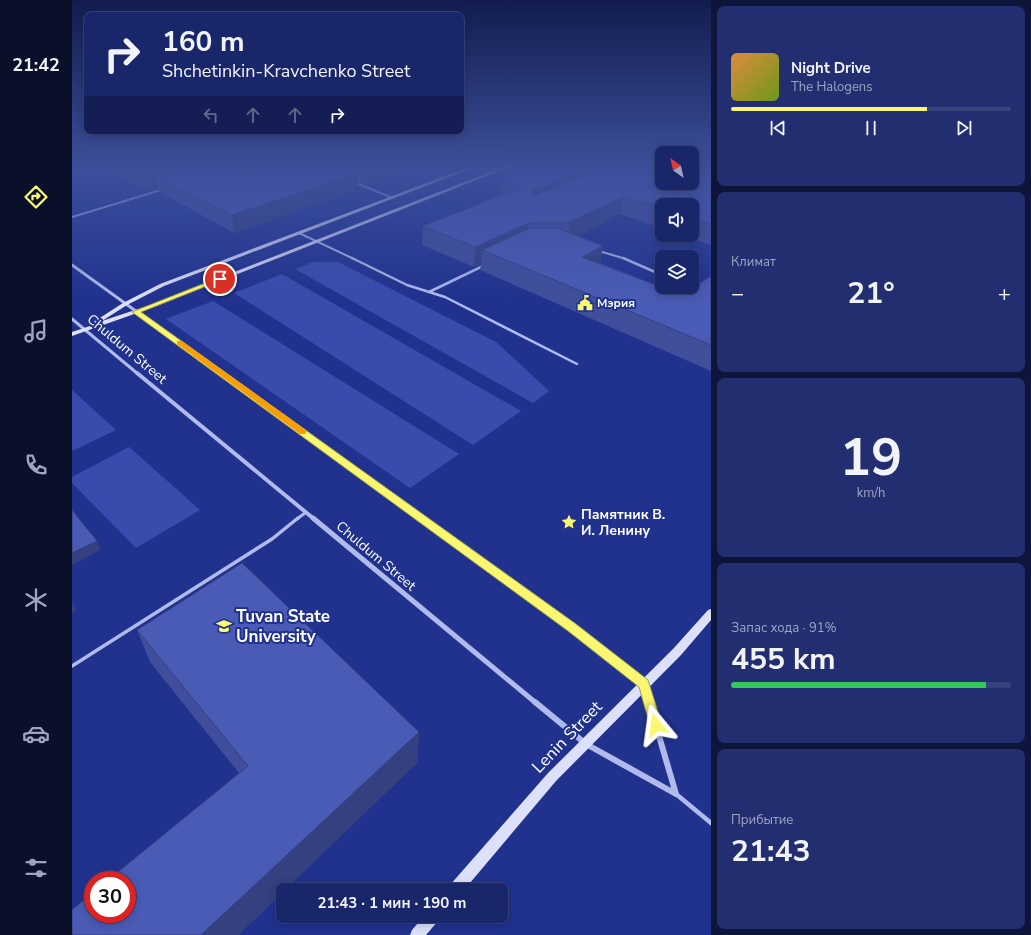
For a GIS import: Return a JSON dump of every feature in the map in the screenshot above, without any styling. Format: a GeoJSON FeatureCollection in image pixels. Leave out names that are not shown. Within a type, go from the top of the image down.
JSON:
{"type":"FeatureCollection","features":[{"type":"Feature","properties":{"kind":"street"},"geometry":{"type":"LineString","coordinates":[[84,330],[125,304],[183,276],[357,212]]}},
{"type":"Feature","properties":{"kind":"street"},"geometry":{"type":"LineString","coordinates":[[72,334],[136,312],[394,212]]}},
{"type":"Feature","properties":{"kind":"street"},"geometry":{"type":"LineString","coordinates":[[72,265],[566,623],[644,684],[676,794]]}},
{"type":"Feature","properties":{"kind":"street","name":"Chuldum Street"},"geometry":{"type":"LineString","coordinates":[[72,319],[586,744],[676,794]]}},
{"type":"Feature","properties":{"kind":"street","name":"Lenin Street"},"geometry":{"type":"LineString","coordinates":[[461,883],[552,777],[677,652],[711,613]]}},
{"type":"Feature","properties":{"kind":"street"},"geometry":{"type":"LineString","coordinates":[[417,935],[427,923]]}},
{"type":"Feature","properties":{"kind":"lane"},"geometry":{"type":"LineString","coordinates":[[72,217],[90,212]]}},
{"type":"Feature","properties":{"kind":"lane"},"geometry":{"type":"LineString","coordinates":[[299,234],[407,285],[445,297],[577,364]]}},
{"type":"Feature","properties":{"kind":"lane"},"geometry":{"type":"LineString","coordinates":[[595,250],[625,259],[655,272]]}},
{"type":"Feature","properties":{"kind":"lane"},"geometry":{"type":"LineString","coordinates":[[429,292],[485,265]]}},
{"type":"Feature","properties":{"kind":"lane"},"geometry":{"type":"LineString","coordinates":[[72,666],[272,539],[280,531],[305,513]]}},
{"type":"Feature","properties":{"kind":"lane","name":"Chuldum Street"},"geometry":{"type":"LineString","coordinates":[[676,794],[711,823]]}},
{"type":"Feature","properties":{"kind":"shaded area"},"geometry":{"type":"Polygon","coordinates":[[[313,262],[338,262],[496,342],[549,391],[533,403],[295,269],[313,262]]]}},
{"type":"Feature","properties":{"kind":"shaded area"},"geometry":{"type":"Polygon","coordinates":[[[282,274],[521,411],[473,445],[234,293],[282,274]]]}},
{"type":"Feature","properties":{"kind":"shaded area"},"geometry":{"type":"Polygon","coordinates":[[[213,301],[459,454],[410,488],[166,319],[213,301]]]}},
{"type":"Feature","properties":{"kind":"shaded area"},"geometry":{"type":"Polygon","coordinates":[[[72,390],[116,430],[72,451],[72,390]]]}},
{"type":"Feature","properties":{"kind":"shaded area"},"geometry":{"type":"Polygon","coordinates":[[[129,447],[200,510],[136,548],[72,483],[72,477],[129,447]]]}},
{"type":"Feature","properties":{"kind":"building"},"geometry":{"type":"Polygon","coordinates":[[[225,212],[242,212],[232,215],[225,212]]]}},
{"type":"Feature","properties":{"kind":"building"},"geometry":{"type":"Polygon","coordinates":[[[460,212],[592,212],[570,222],[529,223],[475,247],[423,226],[460,212]]]}},
{"type":"Feature","properties":{"kind":"building"},"geometry":{"type":"Polygon","coordinates":[[[699,212],[711,212],[711,224],[699,220],[699,212]]]}},
{"type":"Feature","properties":{"kind":"building"},"geometry":{"type":"Polygon","coordinates":[[[530,228],[557,228],[603,246],[582,257],[655,285],[655,294],[699,294],[699,284],[711,276],[711,345],[482,250],[530,228]]]}},
{"type":"Feature","properties":{"kind":"building"},"geometry":{"type":"Polygon","coordinates":[[[72,510],[97,541],[72,553],[72,510]]]}},
{"type":"Feature","properties":{"kind":"building"},"geometry":{"type":"Polygon","coordinates":[[[242,563],[419,732],[201,935],[72,935],[72,910],[84,900],[84,923],[136,923],[136,871],[119,871],[248,766],[137,630],[242,563]]]}},
{"type":"Feature","properties":{"kind":"slow traffic"},"geometry":{"type":"LineString","coordinates":[[179,343],[303,432]]}},
{"type":"Feature","properties":{"kind":"place","name":"Мэрия"},"geometry":{"type":"Point","coordinates":[585,303]}},
{"type":"Feature","properties":{"kind":"place","name":"Памятник В. И. Ленину"},"geometry":{"type":"Point","coordinates":[569,522]}},
{"type":"Feature","properties":{"kind":"place","name":"Tuvan State University"},"geometry":{"type":"Point","coordinates":[224,626]}},
{"type":"Feature","properties":{"kind":"route"},"geometry":{"type":"LineString","coordinates":[[220,279],[136,312],[572,628],[644,684],[656,725]]}}]}
